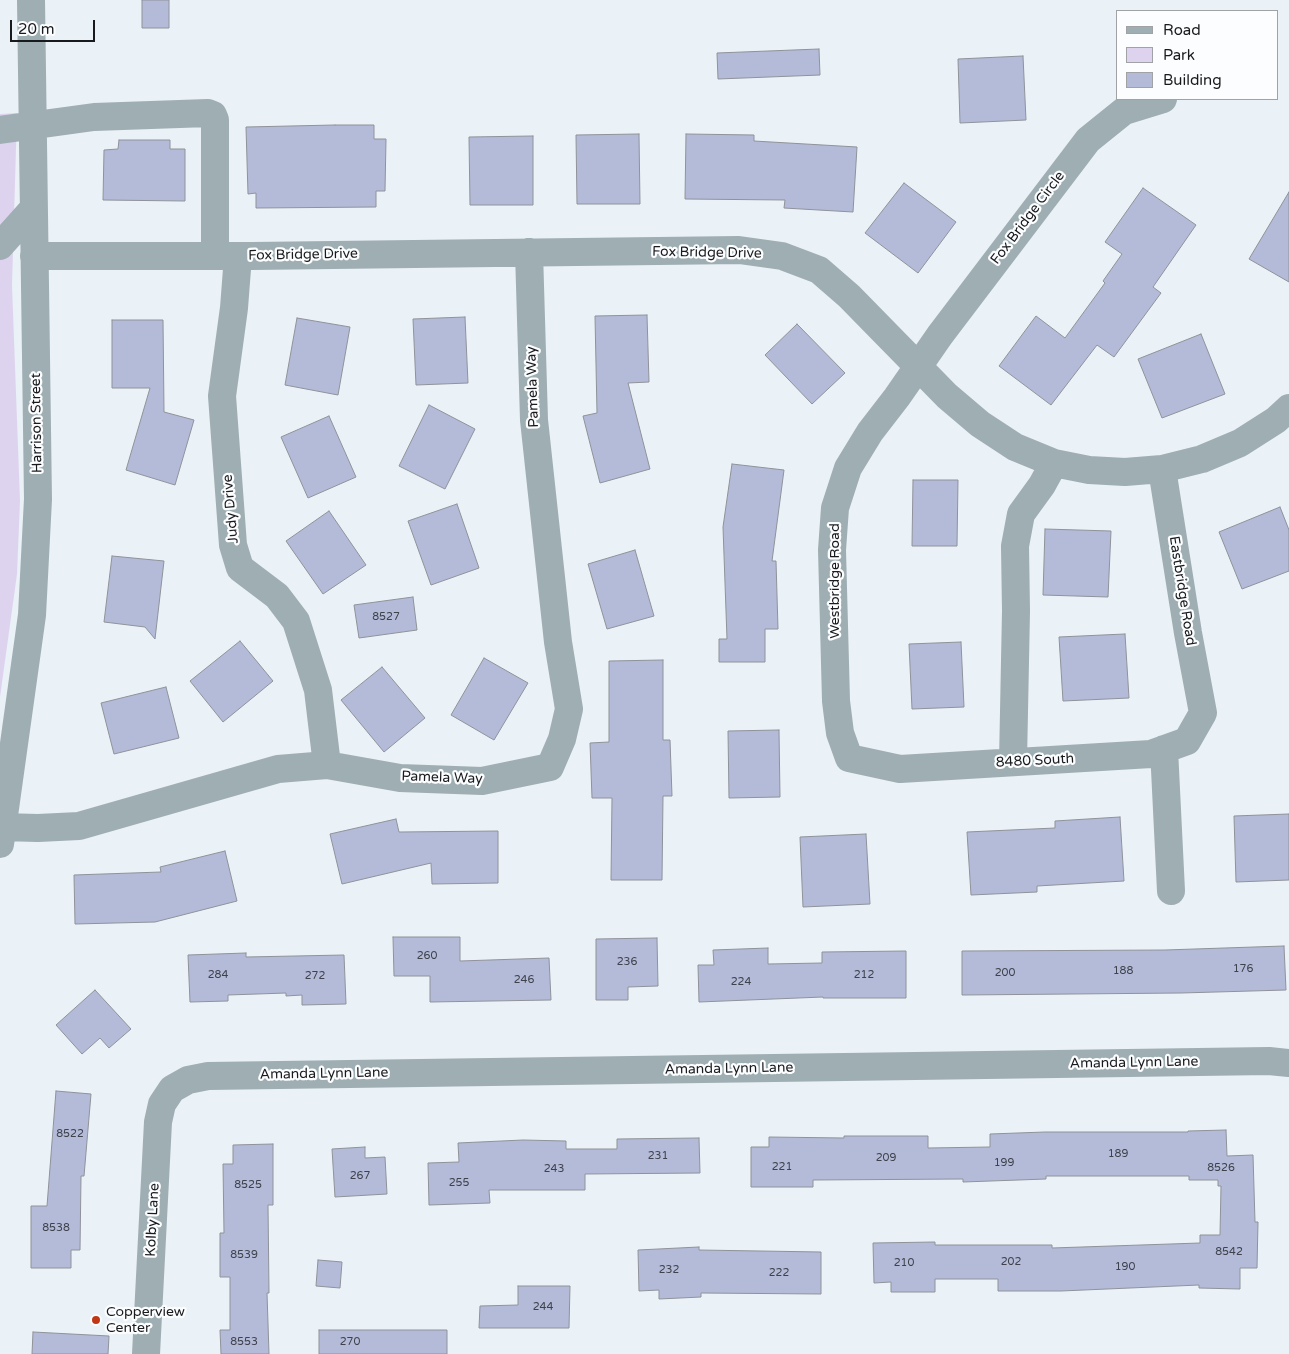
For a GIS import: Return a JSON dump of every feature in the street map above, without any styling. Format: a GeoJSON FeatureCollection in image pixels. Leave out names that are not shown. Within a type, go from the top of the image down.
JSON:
{"type":"FeatureCollection","features":[{"type":"Feature","properties":{"kind":"street","name":"Harrison Street"},"geometry":{"type":"LineString","coordinates":[[1,836],[4,784],[32,615],[38,499],[31,0]]}},
{"type":"Feature","properties":{"kind":"street","name":"Fox Bridge Circle"},"geometry":{"type":"LineString","coordinates":[[918,366],[940,334],[1088,140],[1124,111],[1160,100]]}},
{"type":"Feature","properties":{"kind":"street","name":"Judy Drive"},"geometry":{"type":"LineString","coordinates":[[32,126],[94,117],[208,112],[213,115],[215,120],[226,256],[234,308],[222,396],[233,546],[240,568],[276,596],[296,621],[318,690],[327,764]]}},
{"type":"Feature","properties":{"kind":"street"},"geometry":{"type":"LineString","coordinates":[[0,130],[32,126]]}},
{"type":"Feature","properties":{"kind":"street"},"geometry":{"type":"LineString","coordinates":[[0,246],[33,209]]}},
{"type":"Feature","properties":{"kind":"street","name":"Fox Bridge Drive"},"geometry":{"type":"LineString","coordinates":[[34,256],[226,256],[739,250],[782,256],[820,270],[849,296],[947,396],[980,424],[1016,447],[1054,463],[1089,470],[1126,472],[1162,469],[1202,459],[1240,443],[1276,420],[1289,408]]}},
{"type":"Feature","properties":{"kind":"street","name":"Pamela Way"},"geometry":{"type":"LineString","coordinates":[[1,836],[38,828],[79,826],[278,769],[327,764],[400,778],[482,781],[550,767],[562,739],[569,709],[558,642],[534,420],[529,252]]}},
{"type":"Feature","properties":{"kind":"street","name":"Westbridge Road"},"geometry":{"type":"LineString","coordinates":[[849,758],[840,734],[836,701],[832,550],[836,508],[848,468],[870,432],[918,366]]}},
{"type":"Feature","properties":{"kind":"street"},"geometry":{"type":"LineString","coordinates":[[1013,762],[1016,611],[1015,546],[1021,514],[1042,485],[1054,463]]}},
{"type":"Feature","properties":{"kind":"street","name":"Eastbridge Road"},"geometry":{"type":"LineString","coordinates":[[1162,469],[1188,633],[1203,713]]}},
{"type":"Feature","properties":{"kind":"street","name":"8480 South"},"geometry":{"type":"LineString","coordinates":[[849,758],[900,769],[1152,754],[1187,741],[1203,713]]}},
{"type":"Feature","properties":{"kind":"street"},"geometry":{"type":"LineString","coordinates":[[1164,750],[1171,891]]}},
{"type":"Feature","properties":{"kind":"street","name":"Amanda Lynn Lane"},"geometry":{"type":"LineString","coordinates":[[172,1089],[188,1080],[208,1076],[1269,1061],[1289,1063]]}},
{"type":"Feature","properties":{"kind":"street","name":"Kolby Lane"},"geometry":{"type":"LineString","coordinates":[[146,1354],[158,1122],[162,1104],[172,1089]]}},
{"type":"Feature","properties":{"kind":"green space"},"geometry":{"type":"Polygon","coordinates":[[[17,113],[12,285],[20,501],[17,574],[0,697],[0,114],[17,113]]]}},
{"type":"Feature","properties":{"kind":"building"},"geometry":{"type":"Polygon","coordinates":[[[142,0],[169,0],[169,28],[142,28],[142,0]]]}},
{"type":"Feature","properties":{"kind":"building"},"geometry":{"type":"Polygon","coordinates":[[[819,49],[820,75],[718,79],[717,53],[819,49]]]}},
{"type":"Feature","properties":{"kind":"building"},"geometry":{"type":"Polygon","coordinates":[[[1023,56],[1026,120],[960,123],[958,59],[1023,56]]]}},
{"type":"Feature","properties":{"kind":"building"},"geometry":{"type":"Polygon","coordinates":[[[374,125],[374,139],[386,139],[385,191],[376,191],[376,207],[256,208],[256,193],[248,194],[246,127],[374,125]]]}},
{"type":"Feature","properties":{"kind":"building"},"geometry":{"type":"Polygon","coordinates":[[[639,134],[640,204],[577,204],[576,135],[639,134]]]}},
{"type":"Feature","properties":{"kind":"building"},"geometry":{"type":"Polygon","coordinates":[[[686,134],[754,135],[754,141],[857,147],[853,212],[784,208],[785,200],[685,199],[686,134]]]}},
{"type":"Feature","properties":{"kind":"building"},"geometry":{"type":"Polygon","coordinates":[[[533,136],[533,205],[470,205],[469,137],[533,136]]]}},
{"type":"Feature","properties":{"kind":"building"},"geometry":{"type":"Polygon","coordinates":[[[119,140],[170,140],[170,149],[185,149],[185,201],[103,200],[104,150],[118,149],[119,140]]]}},
{"type":"Feature","properties":{"kind":"building"},"geometry":{"type":"Polygon","coordinates":[[[904,183],[956,222],[918,273],[865,233],[904,183]]]}},
{"type":"Feature","properties":{"kind":"building"},"geometry":{"type":"Polygon","coordinates":[[[1143,188],[1196,225],[1153,287],[1161,293],[1114,357],[1097,345],[1051,405],[999,366],[1036,316],[1065,338],[1105,283],[1103,281],[1122,254],[1105,242],[1143,188]]]}},
{"type":"Feature","properties":{"kind":"building"},"geometry":{"type":"Polygon","coordinates":[[[1289,192],[1289,282],[1249,259],[1289,192]]]}},
{"type":"Feature","properties":{"kind":"building"},"geometry":{"type":"Polygon","coordinates":[[[647,315],[649,382],[628,383],[650,469],[600,483],[583,416],[597,413],[595,316],[647,315]]]}},
{"type":"Feature","properties":{"kind":"building"},"geometry":{"type":"Polygon","coordinates":[[[465,317],[468,383],[416,385],[413,319],[465,317]]]}},
{"type":"Feature","properties":{"kind":"building"},"geometry":{"type":"Polygon","coordinates":[[[297,318],[350,327],[338,395],[285,385],[297,318]]]}},
{"type":"Feature","properties":{"kind":"building"},"geometry":{"type":"Polygon","coordinates":[[[112,320],[163,320],[164,412],[194,420],[175,485],[126,470],[150,388],[112,388],[112,320]]]}},
{"type":"Feature","properties":{"kind":"building"},"geometry":{"type":"Polygon","coordinates":[[[797,324],[845,373],[812,404],[765,355],[797,324]]]}},
{"type":"Feature","properties":{"kind":"building"},"geometry":{"type":"Polygon","coordinates":[[[1201,334],[1225,394],[1162,418],[1138,359],[1201,334]]]}},
{"type":"Feature","properties":{"kind":"building"},"geometry":{"type":"Polygon","coordinates":[[[429,405],[475,429],[445,489],[399,466],[429,405]]]}},
{"type":"Feature","properties":{"kind":"building"},"geometry":{"type":"Polygon","coordinates":[[[329,416],[356,477],[308,498],[281,437],[329,416]]]}},
{"type":"Feature","properties":{"kind":"building"},"geometry":{"type":"Polygon","coordinates":[[[732,464],[784,470],[772,561],[776,561],[778,629],[765,629],[765,662],[719,662],[719,639],[727,639],[723,527],[732,464]]]}},
{"type":"Feature","properties":{"kind":"building"},"geometry":{"type":"Polygon","coordinates":[[[913,480],[958,480],[957,546],[912,546],[913,480]]]}},
{"type":"Feature","properties":{"kind":"building"},"geometry":{"type":"Polygon","coordinates":[[[457,504],[479,568],[431,585],[408,521],[457,504]]]}},
{"type":"Feature","properties":{"kind":"building"},"geometry":{"type":"Polygon","coordinates":[[[1280,507],[1289,530],[1289,571],[1242,589],[1219,532],[1280,507]]]}},
{"type":"Feature","properties":{"kind":"building"},"geometry":{"type":"Polygon","coordinates":[[[329,511],[366,565],[323,594],[286,541],[329,511]]]}},
{"type":"Feature","properties":{"kind":"building"},"geometry":{"type":"Polygon","coordinates":[[[1045,529],[1111,531],[1108,597],[1043,595],[1045,529]]]}},
{"type":"Feature","properties":{"kind":"building"},"geometry":{"type":"Polygon","coordinates":[[[635,550],[654,616],[607,629],[588,564],[635,550]]]}},
{"type":"Feature","properties":{"kind":"building"},"geometry":{"type":"Polygon","coordinates":[[[112,556],[164,561],[155,639],[145,627],[104,622],[112,556]]]}},
{"type":"Feature","properties":{"kind":"building"},"geometry":{"type":"Polygon","coordinates":[[[413,597],[417,630],[359,638],[354,605],[413,597]]]}},
{"type":"Feature","properties":{"kind":"building"},"geometry":{"type":"Polygon","coordinates":[[[1125,634],[1129,698],[1063,701],[1059,637],[1125,634]]]}},
{"type":"Feature","properties":{"kind":"building"},"geometry":{"type":"Polygon","coordinates":[[[240,641],[273,681],[223,722],[190,681],[240,641]]]}},
{"type":"Feature","properties":{"kind":"building"},"geometry":{"type":"Polygon","coordinates":[[[961,642],[964,707],[912,709],[909,644],[961,642]]]}},
{"type":"Feature","properties":{"kind":"building"},"geometry":{"type":"Polygon","coordinates":[[[484,658],[528,683],[494,740],[451,715],[484,658]]]}},
{"type":"Feature","properties":{"kind":"building"},"geometry":{"type":"Polygon","coordinates":[[[663,660],[663,740],[670,740],[672,796],[663,796],[662,880],[611,880],[612,798],[592,798],[590,743],[609,742],[609,661],[663,660]]]}},
{"type":"Feature","properties":{"kind":"building"},"geometry":{"type":"Polygon","coordinates":[[[382,667],[425,718],[384,752],[341,700],[382,667]]]}},
{"type":"Feature","properties":{"kind":"building"},"geometry":{"type":"Polygon","coordinates":[[[166,687],[179,738],[114,754],[101,703],[166,687]]]}},
{"type":"Feature","properties":{"kind":"building"},"geometry":{"type":"Polygon","coordinates":[[[779,730],[780,797],[729,798],[728,731],[779,730]]]}},
{"type":"Feature","properties":{"kind":"building"},"geometry":{"type":"Polygon","coordinates":[[[1289,814],[1289,880],[1236,882],[1234,816],[1289,814]]]}},
{"type":"Feature","properties":{"kind":"building"},"geometry":{"type":"Polygon","coordinates":[[[1120,817],[1124,881],[1037,886],[1037,892],[971,895],[967,832],[1055,828],[1055,821],[1120,817]]]}},
{"type":"Feature","properties":{"kind":"building"},"geometry":{"type":"Polygon","coordinates":[[[396,819],[399,832],[498,831],[498,883],[432,884],[431,863],[342,884],[330,834],[396,819]]]}},
{"type":"Feature","properties":{"kind":"building"},"geometry":{"type":"Polygon","coordinates":[[[866,834],[870,904],[803,907],[800,837],[866,834]]]}},
{"type":"Feature","properties":{"kind":"building"},"geometry":{"type":"Polygon","coordinates":[[[225,851],[237,901],[155,922],[75,924],[74,875],[161,872],[160,867],[225,851]]]}},
{"type":"Feature","properties":{"kind":"building"},"geometry":{"type":"Polygon","coordinates":[[[393,937],[460,937],[460,961],[549,958],[551,1000],[430,1002],[430,976],[394,976],[393,937]]]}},
{"type":"Feature","properties":{"kind":"building"},"geometry":{"type":"Polygon","coordinates":[[[657,938],[658,986],[628,987],[628,1000],[596,1000],[596,939],[657,938]]]}},
{"type":"Feature","properties":{"kind":"building"},"geometry":{"type":"Polygon","coordinates":[[[1284,946],[1286,990],[962,995],[962,951],[1165,950],[1284,946]]]}},
{"type":"Feature","properties":{"kind":"building"},"geometry":{"type":"Polygon","coordinates":[[[768,948],[768,964],[822,963],[822,952],[906,951],[906,998],[823,997],[699,1002],[698,965],[714,965],[713,950],[768,948]]]}},
{"type":"Feature","properties":{"kind":"building"},"geometry":{"type":"Polygon","coordinates":[[[246,953],[246,957],[344,955],[346,1004],[302,1005],[302,995],[286,996],[286,993],[228,995],[228,1001],[190,1002],[188,955],[246,953]]]}},
{"type":"Feature","properties":{"kind":"building"},"geometry":{"type":"Polygon","coordinates":[[[95,990],[131,1029],[109,1048],[100,1038],[82,1054],[56,1025],[95,990]]]}},
{"type":"Feature","properties":{"kind":"building"},"geometry":{"type":"Polygon","coordinates":[[[56,1091],[91,1094],[84,1176],[81,1176],[80,1250],[71,1250],[71,1268],[31,1268],[31,1206],[47,1206],[56,1091]]]}},
{"type":"Feature","properties":{"kind":"building"},"geometry":{"type":"Polygon","coordinates":[[[1226,1130],[1227,1156],[1253,1155],[1255,1222],[1258,1222],[1257,1268],[1240,1268],[1240,1289],[1199,1288],[1199,1285],[1061,1291],[998,1291],[998,1279],[935,1279],[935,1292],[891,1292],[891,1282],[874,1283],[873,1243],[935,1242],[935,1245],[1052,1245],[1052,1248],[1200,1243],[1200,1235],[1220,1235],[1221,1186],[1218,1186],[1218,1180],[1189,1180],[1189,1176],[1046,1176],[1046,1179],[963,1182],[963,1179],[813,1180],[813,1187],[751,1187],[751,1147],[769,1147],[769,1137],[928,1136],[928,1148],[990,1147],[990,1134],[1226,1130]]]}},
{"type":"Feature","properties":{"kind":"building"},"geometry":{"type":"Polygon","coordinates":[[[699,1138],[700,1173],[585,1174],[585,1190],[489,1190],[490,1203],[429,1205],[428,1163],[459,1162],[458,1143],[523,1140],[566,1141],[566,1149],[617,1149],[617,1139],[699,1138]]]}},
{"type":"Feature","properties":{"kind":"building"},"geometry":{"type":"Polygon","coordinates":[[[273,1144],[273,1205],[268,1205],[269,1293],[267,1293],[269,1354],[221,1354],[220,1330],[230,1330],[230,1277],[220,1277],[220,1233],[224,1233],[223,1164],[233,1164],[233,1145],[273,1144]]]}},
{"type":"Feature","properties":{"kind":"building"},"geometry":{"type":"Polygon","coordinates":[[[365,1147],[365,1158],[385,1157],[387,1194],[335,1197],[332,1149],[365,1147]]]}},
{"type":"Feature","properties":{"kind":"building"},"geometry":{"type":"Polygon","coordinates":[[[699,1247],[699,1250],[821,1252],[821,1294],[701,1293],[701,1297],[659,1299],[659,1290],[639,1291],[638,1250],[699,1247]]]}},
{"type":"Feature","properties":{"kind":"building"},"geometry":{"type":"Polygon","coordinates":[[[318,1260],[342,1262],[340,1288],[316,1286],[318,1260]]]}},
{"type":"Feature","properties":{"kind":"building"},"geometry":{"type":"Polygon","coordinates":[[[518,1286],[570,1286],[569,1328],[479,1328],[480,1306],[518,1305],[518,1286]]]}},
{"type":"Feature","properties":{"kind":"building"},"geometry":{"type":"Polygon","coordinates":[[[319,1330],[447,1330],[447,1354],[319,1354],[319,1330]]]}},
{"type":"Feature","properties":{"kind":"building"},"geometry":{"type":"Polygon","coordinates":[[[33,1332],[109,1336],[108,1354],[32,1354],[33,1332]]]}},
{"type":"Feature","properties":{"kind":"place","name":"Copperview Center"},"geometry":{"type":"Point","coordinates":[96,1320]}}]}
